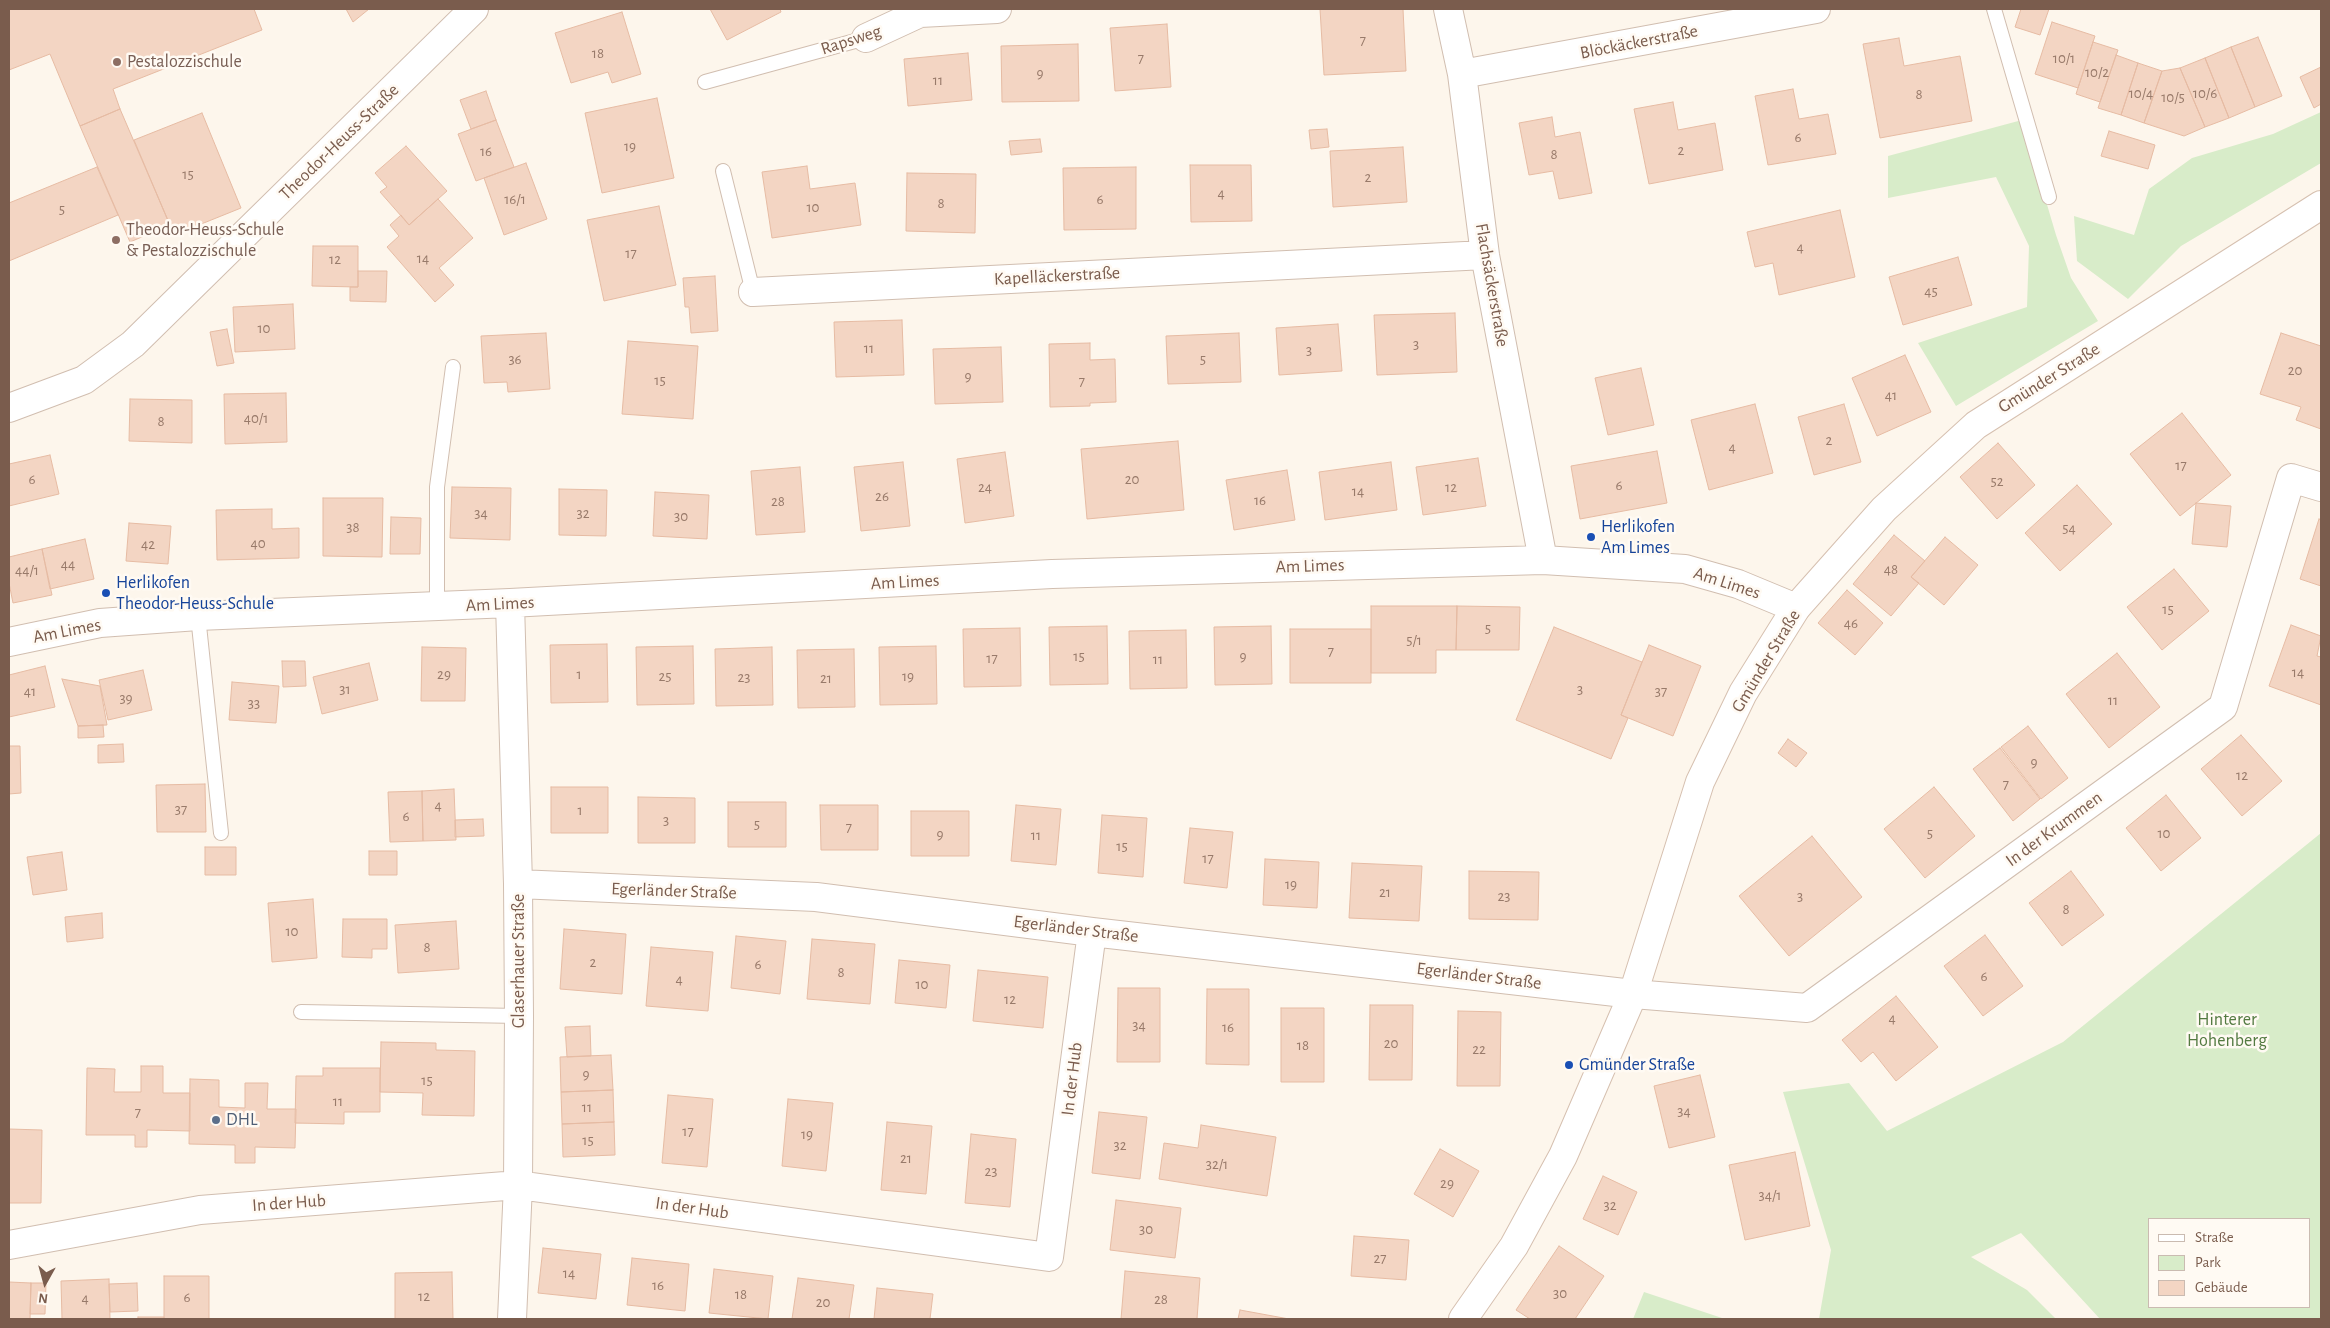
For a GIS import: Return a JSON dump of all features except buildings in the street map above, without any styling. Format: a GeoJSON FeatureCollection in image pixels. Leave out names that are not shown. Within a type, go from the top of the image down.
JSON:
{"type":"FeatureCollection","features":[{"type":"Feature","properties":{"kind":"street","name":"Theodor-Heuss-Straße"},"geometry":{"type":"LineString","coordinates":[[9,408],[84,380],[133,344],[474,9]]}},
{"type":"Feature","properties":{"kind":"street","name":"Rapsweg"},"geometry":{"type":"LineString","coordinates":[[866,38],[920,13],[997,9]]}},
{"type":"Feature","properties":{"kind":"street","name":"Flachsäckerstraße"},"geometry":{"type":"LineString","coordinates":[[1448,9],[1462,74],[1485,255],[1543,560]]}},
{"type":"Feature","properties":{"kind":"street","name":"Blöckäckerstraße"},"geometry":{"type":"LineString","coordinates":[[1462,74],[1816,9]]}},
{"type":"Feature","properties":{"kind":"street","name":"Gmünder Straße"},"geometry":{"type":"LineString","coordinates":[[1463,1319],[1514,1246],[1563,1156],[1633,994],[1700,782],[1743,693],[1796,608],[1884,509],[1976,425],[2321,205]]}},
{"type":"Feature","properties":{"kind":"street","name":"Kapelläckerstraße"},"geometry":{"type":"LineString","coordinates":[[753,292],[1485,255]]}},
{"type":"Feature","properties":{"kind":"street","name":"In der Krummen"},"geometry":{"type":"LineString","coordinates":[[1633,994],[1807,1008],[2222,707],[2291,478],[2321,487]]}},
{"type":"Feature","properties":{"kind":"street","name":"Am Limes"},"geometry":{"type":"LineString","coordinates":[[9,642],[100,623],[198,616],[437,607],[1052,574],[1543,560],[1685,569],[1738,584],[1796,608]]}},
{"type":"Feature","properties":{"kind":"street","name":"Glaserhauer Straße"},"geometry":{"type":"LineString","coordinates":[[510,603],[518,884],[519,1016],[518,1185],[512,1319]]}},
{"type":"Feature","properties":{"kind":"street","name":"Egerländer Straße"},"geometry":{"type":"LineString","coordinates":[[518,884],[816,897],[1092,932],[1633,994]]}},
{"type":"Feature","properties":{"kind":"street","name":"In der Hub"},"geometry":{"type":"LineString","coordinates":[[9,1245],[200,1210],[518,1185],[1049,1256],[1092,932]]}},
{"type":"Feature","properties":{"kind":"lane"},"geometry":{"type":"LineString","coordinates":[[1994,9],[2049,197]]}},
{"type":"Feature","properties":{"kind":"lane","name":"Rapsweg"},"geometry":{"type":"LineString","coordinates":[[705,82],[866,38]]}},
{"type":"Feature","properties":{"kind":"lane","name":"Kapelläckerstraße"},"geometry":{"type":"LineString","coordinates":[[723,170],[753,292]]}},
{"type":"Feature","properties":{"kind":"lane"},"geometry":{"type":"LineString","coordinates":[[437,607],[437,487],[453,367]]}},
{"type":"Feature","properties":{"kind":"lane"},"geometry":{"type":"LineString","coordinates":[[198,616],[221,833]]}},
{"type":"Feature","properties":{"kind":"lane"},"geometry":{"type":"LineString","coordinates":[[301,1012],[519,1016]]}},
{"type":"Feature","properties":{"kind":"green space"},"geometry":{"type":"Polygon","coordinates":[[[2321,112],[2321,163],[2181,246],[2128,299],[2077,261],[2074,216],[2134,235],[2149,189],[2192,158],[2273,134],[2321,112]]]}},
{"type":"Feature","properties":{"kind":"green space"},"geometry":{"type":"Polygon","coordinates":[[[2022,120],[2056,235],[2071,278],[2098,321],[1956,406],[1918,343],[2027,307],[2029,246],[1996,177],[1888,198],[1888,156],[2022,120]]]}},
{"type":"Feature","properties":{"kind":"green space","name":"Hinterer Hohenberg"},"geometry":{"type":"Polygon","coordinates":[[[2321,833],[2321,1319],[2100,1319],[2021,1233],[1971,1257],[2027,1290],[2056,1319],[1819,1319],[1831,1250],[1783,1092],[1849,1083],[1887,1131],[2063,1042],[2321,833]]]}},
{"type":"Feature","properties":{"kind":"green space"},"geometry":{"type":"Polygon","coordinates":[[[1644,1292],[1725,1319],[1633,1319],[1644,1292]]]}},
{"type":"Feature","properties":{"kind":"place","name":"Pestalozzischule"},"geometry":{"type":"Point","coordinates":[117,62]}},
{"type":"Feature","properties":{"kind":"place","name":"Theodor-Heuss-Schule & Pestalozzischule"},"geometry":{"type":"Point","coordinates":[116,240]}},
{"type":"Feature","properties":{"kind":"place","name":"Herlikofen Am Limes"},"geometry":{"type":"Point","coordinates":[1591,537]}},
{"type":"Feature","properties":{"kind":"place","name":"Herlikofen Theodor-Heuss-Schule"},"geometry":{"type":"Point","coordinates":[106,593]}},
{"type":"Feature","properties":{"kind":"place","name":"Gmünder Straße"},"geometry":{"type":"Point","coordinates":[1569,1065]}},
{"type":"Feature","properties":{"kind":"place","name":"DHL"},"geometry":{"type":"Point","coordinates":[216,1120]}}]}
